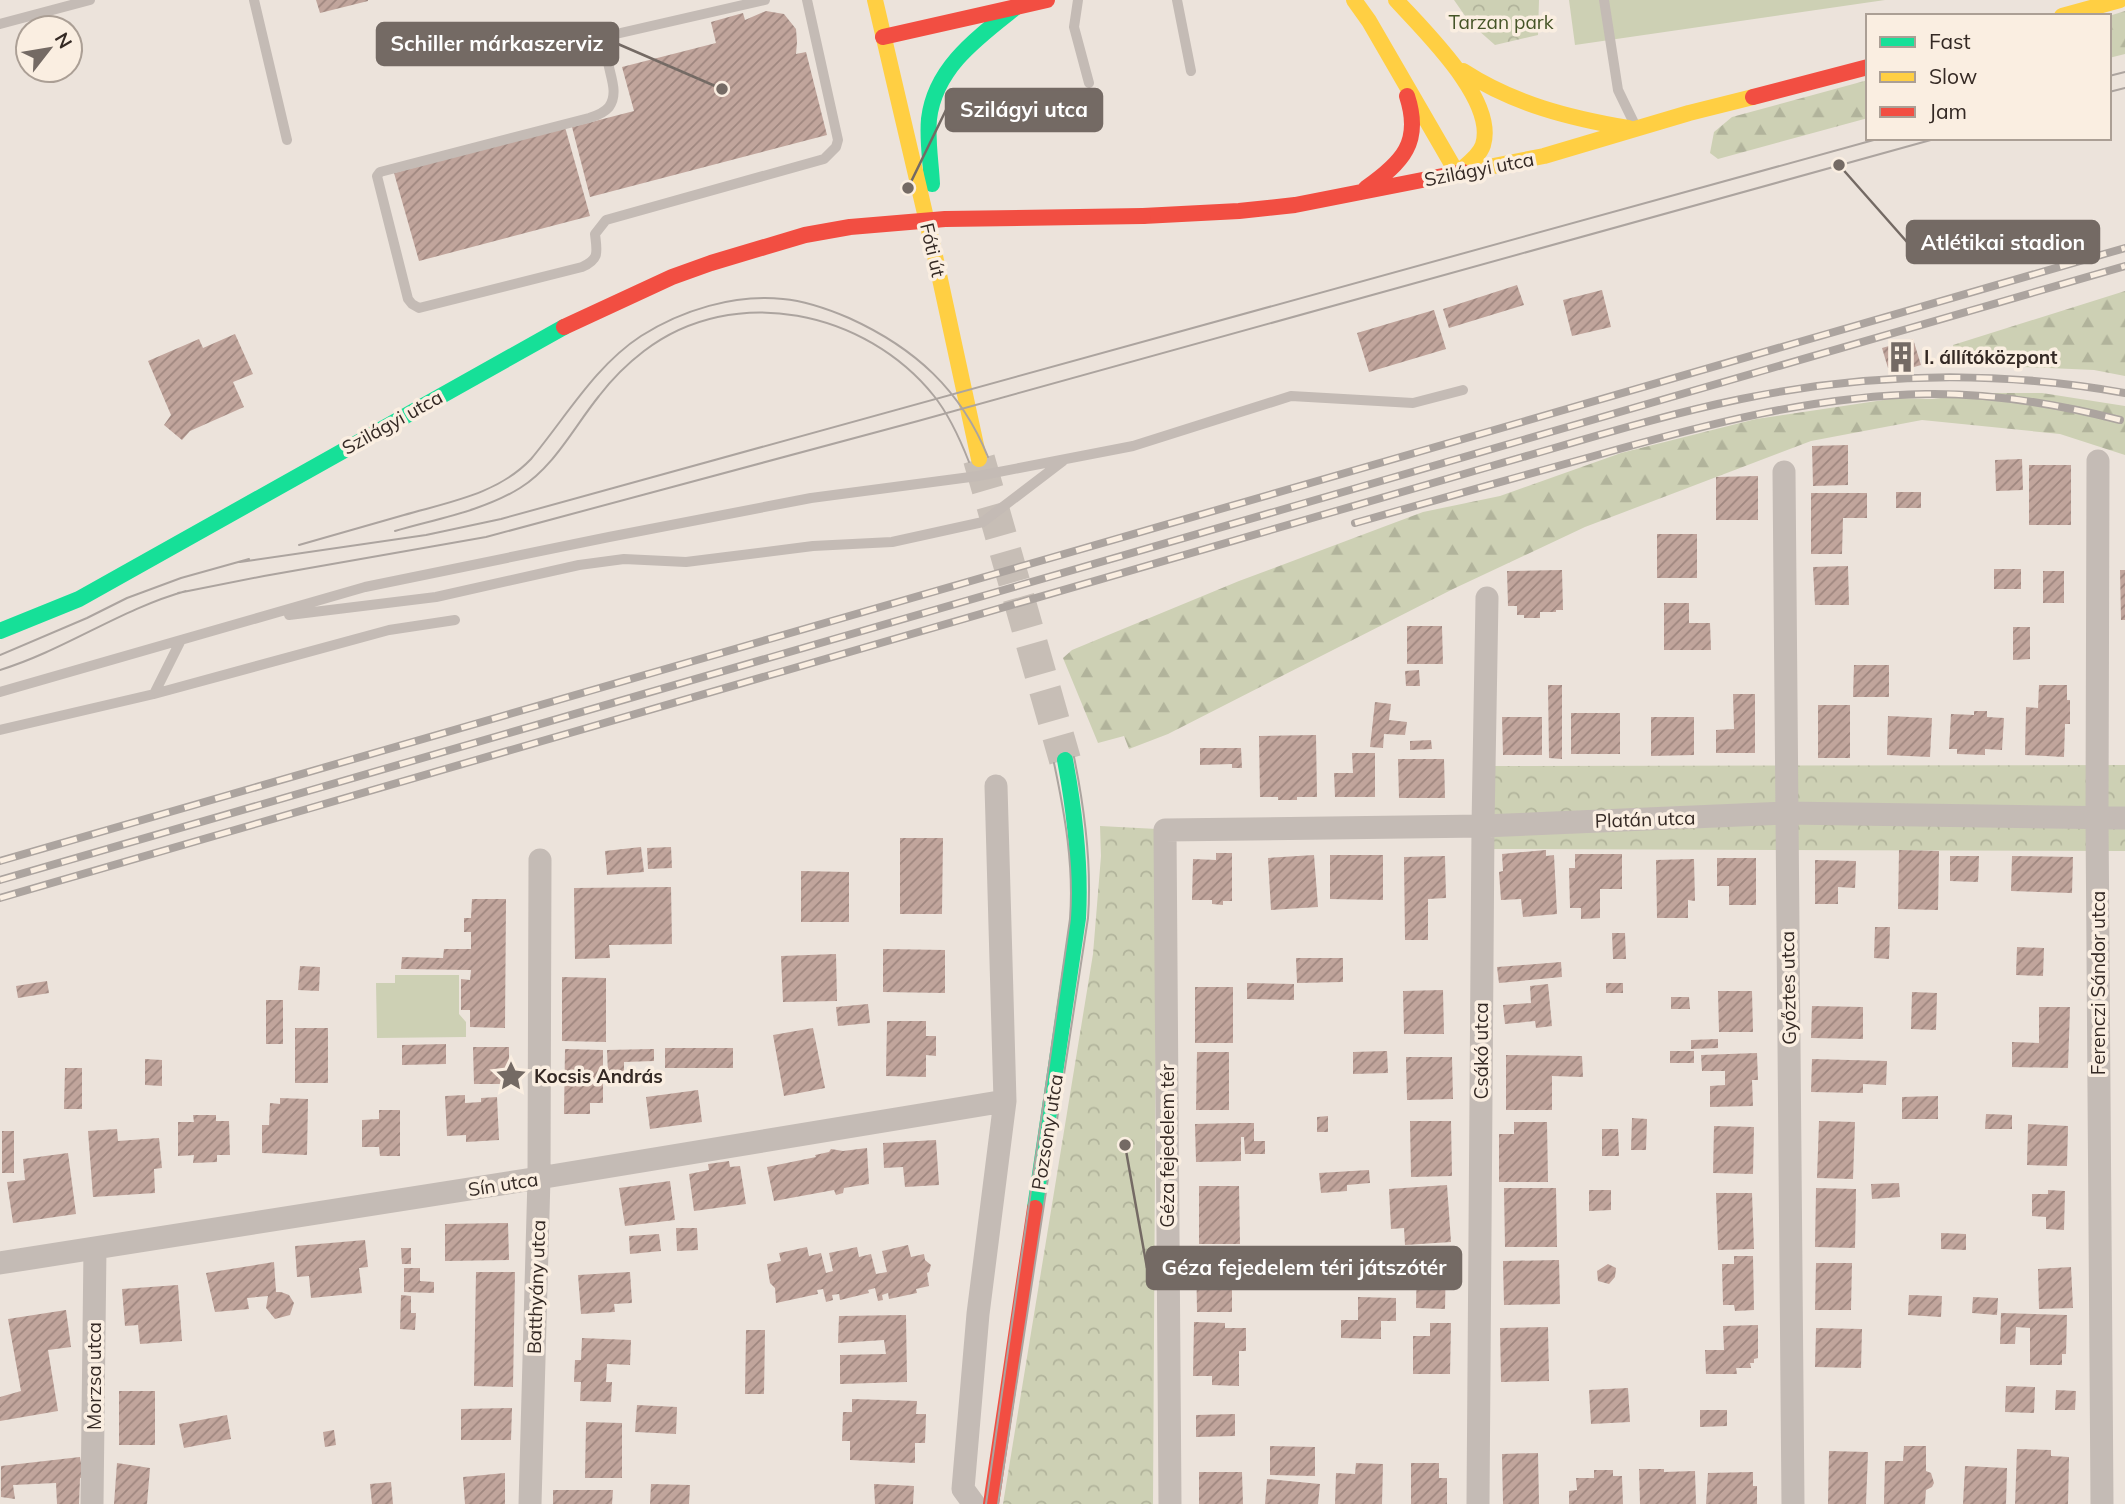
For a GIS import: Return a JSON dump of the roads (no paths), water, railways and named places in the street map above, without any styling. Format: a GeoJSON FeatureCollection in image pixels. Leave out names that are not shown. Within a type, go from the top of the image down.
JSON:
{"type":"FeatureCollection","features":[{"type":"Feature","properties":{"kind":"street","name":"Fóti út"},"geometry":{"type":"LineString","coordinates":[[875,0],[979,459]]}},
{"type":"Feature","properties":{"kind":"street"},"geometry":{"type":"LineString","coordinates":[[975,0],[1014,8]]}},
{"type":"Feature","properties":{"kind":"street"},"geometry":{"type":"LineString","coordinates":[[883,37],[1047,0]]}},
{"type":"Feature","properties":{"kind":"street"},"geometry":{"type":"LineString","coordinates":[[1354,0],[1369,21],[1457,173],[1473,160],[1483,145],[1484,117],[1480,104],[1450,62],[1396,0]]}},
{"type":"Feature","properties":{"kind":"street"},"geometry":{"type":"LineString","coordinates":[[2069,14],[2120,0]]}},
{"type":"Feature","properties":{"kind":"street"},"geometry":{"type":"LineString","coordinates":[[935,256],[929,121],[936,89],[944,72],[961,51],[1014,8]]}},
{"type":"Feature","properties":{"kind":"street"},"geometry":{"type":"LineString","coordinates":[[1450,62],[1471,77],[1530,106],[1586,121],[1636,129]]}},
{"type":"Feature","properties":{"kind":"street"},"geometry":{"type":"LineString","coordinates":[[1362,191],[1401,160],[1413,136],[1411,106],[1395,67]]}},
{"type":"Feature","properties":{"kind":"street","name":"Szilágyi utca"},"geometry":{"type":"LineString","coordinates":[[0,631],[79,599],[564,327],[672,277],[712,262],[805,235],[850,227],[945,219],[1059,219],[1239,211],[1295,205],[1544,156],[1737,100],[1866,68]]}},
{"type":"Feature","properties":{"kind":"street","name":"Ferenczi Sándor utca"},"geometry":{"type":"LineString","coordinates":[[2098,461],[2097,817],[2102,1504]]}},
{"type":"Feature","properties":{"kind":"street","name":"Győztes utca"},"geometry":{"type":"LineString","coordinates":[[1784,472],[1793,1504]]}},
{"type":"Feature","properties":{"kind":"street","name":"Csákó utca"},"geometry":{"type":"LineString","coordinates":[[1478,1504],[1487,598]]}},
{"type":"Feature","properties":{"kind":"street","name":"Pozsony utca"},"geometry":{"type":"LineString","coordinates":[[991,1504],[1078,918],[1079,848],[1065,760]]}},
{"type":"Feature","properties":{"kind":"street"},"geometry":{"type":"LineString","coordinates":[[974,1504],[963,1489],[978,1314],[1005,1101],[996,786]]}},
{"type":"Feature","properties":{"kind":"street","name":"Platán utca"},"geometry":{"type":"LineString","coordinates":[[1165,830],[1483,826],[1786,813],[2125,818]]}},
{"type":"Feature","properties":{"kind":"street","name":"Géza fejedelem tér"},"geometry":{"type":"LineString","coordinates":[[1165,830],[1170,1504]]}},
{"type":"Feature","properties":{"kind":"street","name":"Batthyány utca"},"geometry":{"type":"LineString","coordinates":[[530,1504],[539,1178],[540,860]]}},
{"type":"Feature","properties":{"kind":"street","name":"Sín utca"},"geometry":{"type":"LineString","coordinates":[[0,1263],[1005,1101]]}},
{"type":"Feature","properties":{"kind":"street","name":"Morzsa utca"},"geometry":{"type":"LineString","coordinates":[[92,1504],[95,1248]]}},
{"type":"Feature","properties":{"kind":"lane"},"geometry":{"type":"LineString","coordinates":[[0,24],[90,0]]}},
{"type":"Feature","properties":{"kind":"lane"},"geometry":{"type":"LineString","coordinates":[[254,0],[287,140]]}},
{"type":"Feature","properties":{"kind":"lane"},"geometry":{"type":"LineString","coordinates":[[765,0],[616,34],[609,39],[606,47],[614,94],[609,106],[602,113],[380,172],[377,176],[408,299],[412,304],[419,308],[582,267],[592,262],[597,254],[595,234],[607,220],[824,159],[836,147],[838,140],[807,0]]}},
{"type":"Feature","properties":{"kind":"lane"},"geometry":{"type":"LineString","coordinates":[[1078,0],[1074,27],[1088,83]]}},
{"type":"Feature","properties":{"kind":"lane"},"geometry":{"type":"LineString","coordinates":[[1177,0],[1191,71]]}},
{"type":"Feature","properties":{"kind":"lane"},"geometry":{"type":"LineString","coordinates":[[1604,0],[1618,90],[1636,129]]}},
{"type":"Feature","properties":{"kind":"lane"},"geometry":{"type":"LineString","coordinates":[[0,692],[365,587],[811,499],[978,476],[1133,446],[1292,396],[1413,403],[1462,390]]}},
{"type":"Feature","properties":{"kind":"lane"},"geometry":{"type":"LineString","coordinates":[[255,619],[436,597],[579,565],[624,559],[686,562],[813,546],[892,542],[983,522],[1067,459]]}},
{"type":"Feature","properties":{"kind":"lane"},"geometry":{"type":"LineString","coordinates":[[0,730],[154,694],[389,630],[455,620]]}},
{"type":"Feature","properties":{"kind":"lane"},"geometry":{"type":"LineString","coordinates":[[154,694],[181,640]]}},
{"type":"Feature","properties":{"kind":"tunnel"},"geometry":{"type":"LineString","coordinates":[[979,459],[1065,760]]}},
{"type":"Feature","properties":{"kind":"tram line"},"geometry":{"type":"LineString","coordinates":[[2111,76],[2125,72]]}},
{"type":"Feature","properties":{"kind":"tram line"},"geometry":{"type":"LineString","coordinates":[[2111,92],[2125,88]]}},
{"type":"Feature","properties":{"kind":"tram line"},"geometry":{"type":"LineString","coordinates":[[240,562],[426,535],[501,519],[1874,140]]}},
{"type":"Feature","properties":{"kind":"tram line"},"geometry":{"type":"LineString","coordinates":[[178,593],[486,537],[918,421],[1931,140]]}},
{"type":"Feature","properties":{"kind":"tram line"},"geometry":{"type":"LineString","coordinates":[[299,545],[455,501],[504,481],[531,459],[595,377],[625,348],[657,327],[691,312],[746,299],[783,299],[817,306],[849,318],[895,343],[915,357],[950,391],[977,433],[988,457]]}},
{"type":"Feature","properties":{"kind":"tram line"},"geometry":{"type":"LineString","coordinates":[[395,531],[475,509],[520,488],[553,458],[604,390],[632,361],[680,330],[718,317],[757,313],[797,316],[836,326],[873,343],[906,367],[934,396],[954,428],[969,462]]}},
{"type":"Feature","properties":{"kind":"tram line"},"geometry":{"type":"LineString","coordinates":[[0,655],[127,598],[181,578],[249,559]]}},
{"type":"Feature","properties":{"kind":"tram line"},"geometry":{"type":"LineString","coordinates":[[0,670],[47,652],[139,608],[186,591]]}},
{"type":"Feature","properties":{"kind":"tram line"},"geometry":{"type":"LineString","coordinates":[[998,1504],[1088,918],[1087,838],[1074,757]]}},
{"type":"Feature","properties":{"kind":"tram line"},"geometry":{"type":"LineString","coordinates":[[986,1504],[1070,919],[1068,841],[1054,763]]}},
{"type":"Feature","properties":{"kind":"railway"},"geometry":{"type":"LineString","coordinates":[[0,861],[2125,248]]}},
{"type":"Feature","properties":{"kind":"railway"},"geometry":{"type":"LineString","coordinates":[[0,880],[2125,266]]}},
{"type":"Feature","properties":{"kind":"railway"},"geometry":{"type":"LineString","coordinates":[[0,898],[1587,438],[1710,406],[1788,390],[1933,378],[2029,381],[2125,393]]}},
{"type":"Feature","properties":{"kind":"railway"},"geometry":{"type":"LineString","coordinates":[[1355,523],[1717,423],[1842,400],[1926,394],[1975,395],[2048,404],[2120,420]]}},
{"type":"Feature","properties":{"kind":"place","name":"Schiller márkaszerviz"},"geometry":{"type":"Point","coordinates":[722,89]}},
{"type":"Feature","properties":{"kind":"place","name":"Atlétikai stadion"},"geometry":{"type":"Point","coordinates":[1839,165]}},
{"type":"Feature","properties":{"kind":"place","name":"Szilágyi utca"},"geometry":{"type":"Point","coordinates":[908,188]}},
{"type":"Feature","properties":{"kind":"place","name":"I. állítóközpont"},"geometry":{"type":"Point","coordinates":[1901,357]}},
{"type":"Feature","properties":{"kind":"place","name":"Kocsis András"},"geometry":{"type":"Point","coordinates":[511,1076]}},
{"type":"Feature","properties":{"kind":"place","name":"Géza fejedelem téri játszótér"},"geometry":{"type":"Point","coordinates":[1125,1145]}},
{"type":"Feature","properties":{"kind":"park label","name":"Tarzan park"},"geometry":{"type":"Point","coordinates":[1501,22]}}]}
